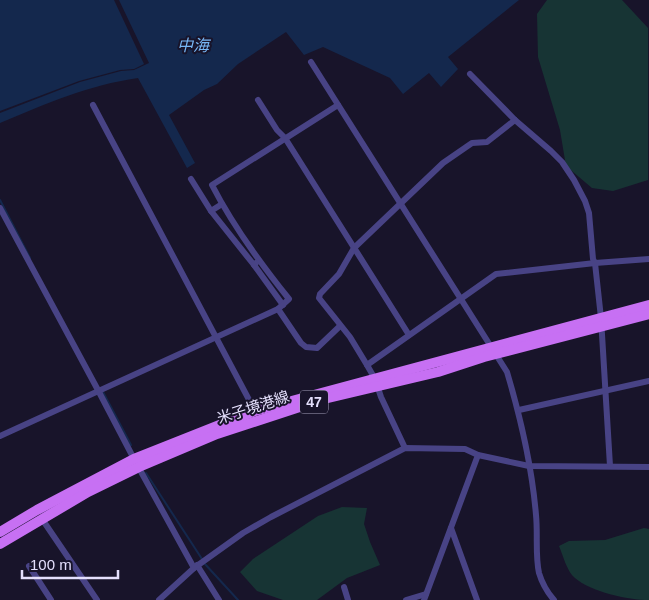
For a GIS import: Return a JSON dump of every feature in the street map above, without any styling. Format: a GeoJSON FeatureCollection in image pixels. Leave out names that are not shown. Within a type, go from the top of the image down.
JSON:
{"type":"FeatureCollection","features":[{"type":"Feature","properties":{"kind":"main road","name":"米子境港線"},"geometry":{"type":"LineString","coordinates":[[0,544],[136,463],[324,399],[601,322],[649,305]]}},
{"type":"Feature","properties":{"kind":"main road","name":"米子境港線"},"geometry":{"type":"LineString","coordinates":[[601,322],[649,314]]}},
{"type":"Feature","properties":{"kind":"main road","name":"米子境港線"},"geometry":{"type":"LineString","coordinates":[[0,532],[36,510],[136,463],[255,411],[376,383]]}},
{"type":"Feature","properties":{"kind":"street"},"geometry":{"type":"LineString","coordinates":[[311,62],[402,203],[507,372],[519,410],[529,466],[536,515],[539,572],[550,599]]}},
{"type":"Feature","properties":{"kind":"street"},"geometry":{"type":"LineString","coordinates":[[470,74],[515,120],[562,162],[585,201],[589,213],[601,322],[610,466]]}},
{"type":"Feature","properties":{"kind":"street"},"geometry":{"type":"LineString","coordinates":[[258,100],[285,138],[409,335]]}},
{"type":"Feature","properties":{"kind":"street"},"geometry":{"type":"LineString","coordinates":[[93,105],[255,411]]}},
{"type":"Feature","properties":{"kind":"street"},"geometry":{"type":"LineString","coordinates":[[256,263],[212,185],[338,105]]}},
{"type":"Feature","properties":{"kind":"street"},"geometry":{"type":"LineString","coordinates":[[405,448],[367,364],[350,337],[319,298],[320,294],[339,274],[354,248],[443,163],[472,143],[487,142],[515,120]]}},
{"type":"Feature","properties":{"kind":"street"},"geometry":{"type":"LineString","coordinates":[[0,436],[215,338],[280,307],[289,299],[211,211],[191,179]]}},
{"type":"Feature","properties":{"kind":"street"},"geometry":{"type":"LineString","coordinates":[[211,211],[222,204]]}},
{"type":"Feature","properties":{"kind":"street"},"geometry":{"type":"LineString","coordinates":[[0,208],[136,463],[196,566],[219,600]]}},
{"type":"Feature","properties":{"kind":"street"},"geometry":{"type":"LineString","coordinates":[[367,364],[496,274],[595,263],[649,260]]}},
{"type":"Feature","properties":{"kind":"street"},"geometry":{"type":"LineString","coordinates":[[280,307],[306,347],[317,348],[340,326]]}},
{"type":"Feature","properties":{"kind":"street"},"geometry":{"type":"LineString","coordinates":[[519,410],[649,382]]}},
{"type":"Feature","properties":{"kind":"street"},"geometry":{"type":"LineString","coordinates":[[159,600],[196,566],[243,533],[405,448],[465,449],[478,455],[529,466],[649,467]]}},
{"type":"Feature","properties":{"kind":"street"},"geometry":{"type":"LineString","coordinates":[[406,600],[425,597],[478,455]]}},
{"type":"Feature","properties":{"kind":"street"},"geometry":{"type":"LineString","coordinates":[[42,519],[97,600]]}},
{"type":"Feature","properties":{"kind":"street"},"geometry":{"type":"LineString","coordinates":[[451,528],[477,600]]}},
{"type":"Feature","properties":{"kind":"street"},"geometry":{"type":"LineString","coordinates":[[29,566],[51,600]]}},
{"type":"Feature","properties":{"kind":"street"},"geometry":{"type":"LineString","coordinates":[[344,587],[348,600]]}},
{"type":"Feature","properties":{"kind":"green space"},"geometry":{"type":"Polygon","coordinates":[[[547,0],[622,0],[648,28],[648,180],[613,191],[592,188],[566,166],[560,130],[538,57],[537,14],[547,0]]]}},
{"type":"Feature","properties":{"kind":"green space"},"geometry":{"type":"Polygon","coordinates":[[[342,507],[367,508],[364,524],[380,565],[347,578],[317,600],[283,600],[257,591],[240,572],[253,559],[318,516],[342,507]]]}},
{"type":"Feature","properties":{"kind":"green space"},"geometry":{"type":"Polygon","coordinates":[[[644,528],[649,529],[649,600],[631,599],[610,594],[582,583],[570,572],[559,546],[569,541],[605,540],[644,528]]]}},
{"type":"Feature","properties":{"kind":"water"},"geometry":{"type":"Polygon","coordinates":[[[0,0],[114,0],[144,64],[134,69],[120,70],[79,81],[0,111],[0,0]]]}},
{"type":"Feature","properties":{"kind":"water","name":"中海"},"geometry":{"type":"Polygon","coordinates":[[[119,0],[519,0],[448,57],[458,69],[441,87],[429,73],[403,94],[390,78],[323,47],[304,55],[286,32],[238,64],[217,84],[204,90],[169,115],[195,163],[187,168],[138,78],[85,90],[0,123],[0,113],[80,82],[121,71],[134,70],[149,63],[119,0]]]}},
{"type":"Feature","properties":{"kind":"waterway"},"geometry":{"type":"LineString","coordinates":[[0,200],[30,258]]}},
{"type":"Feature","properties":{"kind":"waterway"},"geometry":{"type":"LineString","coordinates":[[103,392],[131,445]]}},
{"type":"Feature","properties":{"kind":"waterway"},"geometry":{"type":"LineString","coordinates":[[146,473],[202,559]]}},
{"type":"Feature","properties":{"kind":"waterway"},"geometry":{"type":"LineString","coordinates":[[204,563],[238,600]]}}]}
